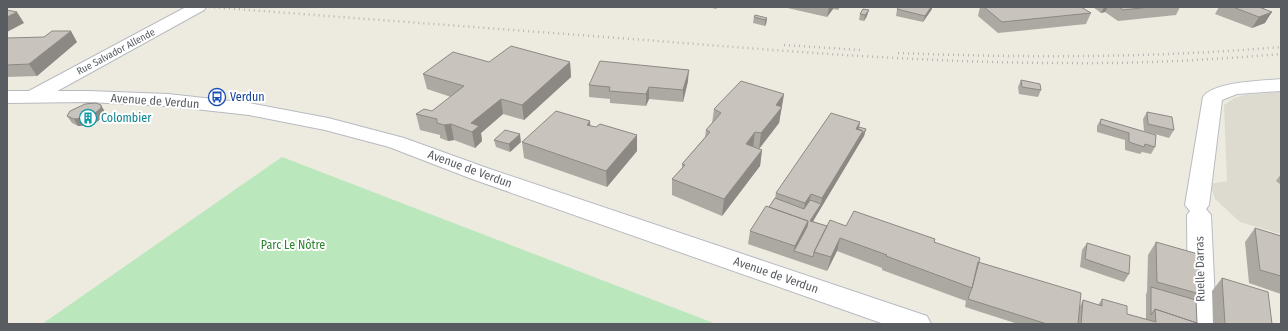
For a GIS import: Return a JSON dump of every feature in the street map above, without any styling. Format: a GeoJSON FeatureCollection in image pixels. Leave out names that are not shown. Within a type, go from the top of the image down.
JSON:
{"type":"FeatureCollection","features":[{"type":"Feature","properties":{"kind":"main road","name":"Rue Salvador Allende"},"geometry":{"type":"LineString","coordinates":[[34,96],[198,7]]}},
{"type":"Feature","properties":{"kind":"main road","name":"Ruelle Darras"},"geometry":{"type":"LineString","coordinates":[[1202,324],[1198,210],[1213,97],[1234,89],[1281,85]]}},
{"type":"Feature","properties":{"kind":"main road","name":"Avenue de Verdun"},"geometry":{"type":"LineString","coordinates":[[7,97],[34,96],[136,98],[185,102],[241,108],[328,124],[403,145],[488,177],[591,211],[917,324]]}},
{"type":"Feature","properties":{"kind":"shaded area"},"geometry":{"type":"Polygon","coordinates":[[[1281,92],[1281,234],[1240,222],[1215,199],[1210,184],[1227,181],[1224,105],[1234,98],[1245,95],[1281,92]]]}},
{"type":"Feature","properties":{"kind":"green space","name":"Parc Le Nôtre"},"geometry":{"type":"Polygon","coordinates":[[[282,157],[716,324],[42,324],[282,157]]]}},
{"type":"Feature","properties":{"kind":"building"},"geometry":{"type":"Polygon","coordinates":[[[899,7],[931,7],[925,16],[897,9],[899,7]]]}},
{"type":"Feature","properties":{"kind":"building"},"geometry":{"type":"Polygon","coordinates":[[[984,7],[1081,7],[1091,13],[1002,22],[984,7]]]}},
{"type":"Feature","properties":{"kind":"building"},"geometry":{"type":"Polygon","coordinates":[[[1119,7],[1150,7],[1123,10],[1119,7]]]}},
{"type":"Feature","properties":{"kind":"building"},"geometry":{"type":"Polygon","coordinates":[[[1233,7],[1259,7],[1272,12],[1259,17],[1233,7]]]}},
{"type":"Feature","properties":{"kind":"building"},"geometry":{"type":"Polygon","coordinates":[[[863,9],[869,10],[865,15],[860,14],[863,9]]]}},
{"type":"Feature","properties":{"kind":"building"},"geometry":{"type":"Polygon","coordinates":[[[7,10],[17,12],[7,17],[7,10]]]}},
{"type":"Feature","properties":{"kind":"building"},"geometry":{"type":"Polygon","coordinates":[[[755,15],[767,18],[765,20],[754,17],[755,15]]]}},
{"type":"Feature","properties":{"kind":"building"},"geometry":{"type":"Polygon","coordinates":[[[52,31],[71,31],[29,64],[7,65],[7,38],[44,37],[52,31]]]}},
{"type":"Feature","properties":{"kind":"building"},"geometry":{"type":"Polygon","coordinates":[[[511,46],[570,62],[522,105],[501,99],[471,123],[479,126],[472,132],[451,124],[444,125],[437,123],[437,119],[416,114],[424,109],[432,111],[464,86],[423,74],[453,52],[489,62],[511,46]]]}},
{"type":"Feature","properties":{"kind":"building"},"geometry":{"type":"Polygon","coordinates":[[[600,61],[689,70],[683,90],[649,87],[646,94],[609,91],[610,87],[589,85],[600,61]]]}},
{"type":"Feature","properties":{"kind":"building"},"geometry":{"type":"Polygon","coordinates":[[[1021,80],[1040,84],[1041,90],[1022,87],[1021,80]]]}},
{"type":"Feature","properties":{"kind":"building"},"geometry":{"type":"Polygon","coordinates":[[[741,81],[784,94],[776,105],[782,107],[761,133],[755,132],[746,144],[762,150],[724,199],[672,179],[685,165],[682,164],[710,132],[706,130],[721,113],[714,109],[741,81]]]}},
{"type":"Feature","properties":{"kind":"building"},"geometry":{"type":"Polygon","coordinates":[[[96,103],[101,105],[101,108],[86,118],[74,119],[67,116],[70,111],[85,104],[96,103]]]}},
{"type":"Feature","properties":{"kind":"building"},"geometry":{"type":"Polygon","coordinates":[[[556,111],[590,121],[587,125],[596,127],[600,124],[637,135],[606,171],[522,142],[556,111]]]}},
{"type":"Feature","properties":{"kind":"building"},"geometry":{"type":"Polygon","coordinates":[[[1147,112],[1172,117],[1174,130],[1148,124],[1147,112]]]}},
{"type":"Feature","properties":{"kind":"building"},"geometry":{"type":"Polygon","coordinates":[[[831,113],[860,122],[856,129],[863,131],[822,198],[811,194],[805,203],[776,193],[831,113]]]}},
{"type":"Feature","properties":{"kind":"building"},"geometry":{"type":"Polygon","coordinates":[[[1101,119],[1156,135],[1155,147],[1145,144],[1144,147],[1129,142],[1129,133],[1100,124],[1101,119]]]}},
{"type":"Feature","properties":{"kind":"building"},"geometry":{"type":"Polygon","coordinates":[[[859,127],[866,129],[862,136],[863,131],[858,129],[859,127]]]}},
{"type":"Feature","properties":{"kind":"building"},"geometry":{"type":"Polygon","coordinates":[[[505,130],[520,134],[509,144],[494,140],[505,130]]]}},
{"type":"Feature","properties":{"kind":"building"},"geometry":{"type":"Polygon","coordinates":[[[775,198],[804,209],[810,200],[821,204],[810,221],[827,226],[813,257],[794,251],[807,227],[808,221],[769,207],[775,198]]]}},
{"type":"Feature","properties":{"kind":"building"},"geometry":{"type":"Polygon","coordinates":[[[766,206],[808,221],[795,246],[750,231],[766,206]]]}},
{"type":"Feature","properties":{"kind":"building"},"geometry":{"type":"Polygon","coordinates":[[[854,211],[935,239],[934,242],[980,258],[972,288],[840,238],[831,257],[814,252],[830,220],[846,226],[854,211]]]}},
{"type":"Feature","properties":{"kind":"building"},"geometry":{"type":"Polygon","coordinates":[[[1255,228],[1281,236],[1281,276],[1260,270],[1255,228]]]}},
{"type":"Feature","properties":{"kind":"building"},"geometry":{"type":"Polygon","coordinates":[[[1156,242],[1198,254],[1200,294],[1157,282],[1156,242]]]}},
{"type":"Feature","properties":{"kind":"building"},"geometry":{"type":"Polygon","coordinates":[[[1087,243],[1130,256],[1129,274],[1085,259],[1087,243]]]}},
{"type":"Feature","properties":{"kind":"building"},"geometry":{"type":"Polygon","coordinates":[[[978,262],[1081,293],[1078,324],[1047,324],[968,299],[978,262]]]}},
{"type":"Feature","properties":{"kind":"building"},"geometry":{"type":"Polygon","coordinates":[[[1222,278],[1268,292],[1272,324],[1225,324],[1222,278]]]}},
{"type":"Feature","properties":{"kind":"building"},"geometry":{"type":"Polygon","coordinates":[[[1151,287],[1196,300],[1197,323],[1155,309],[1151,315],[1151,287]]]}},
{"type":"Feature","properties":{"kind":"building"},"geometry":{"type":"Polygon","coordinates":[[[1102,299],[1127,306],[1127,314],[1156,322],[1155,309],[1200,324],[1081,324],[1083,300],[1102,306],[1102,299]]]}},
{"type":"Feature","properties":{"kind":"railway"},"geometry":{"type":"LineString","coordinates":[[209,7],[908,59],[1119,63],[1200,60],[1281,54]]}},
{"type":"Feature","properties":{"kind":"railway"},"geometry":{"type":"LineString","coordinates":[[784,45],[860,50]]}},
{"type":"Feature","properties":{"kind":"railway"},"geometry":{"type":"LineString","coordinates":[[898,53],[994,56],[1090,56],[1233,51],[1281,47]]}},
{"type":"Feature","properties":{"kind":"place","name":"Verdun"},"geometry":{"type":"Point","coordinates":[217,97]}},
{"type":"Feature","properties":{"kind":"place","name":"Colombier"},"geometry":{"type":"Point","coordinates":[88,118]}}]}
